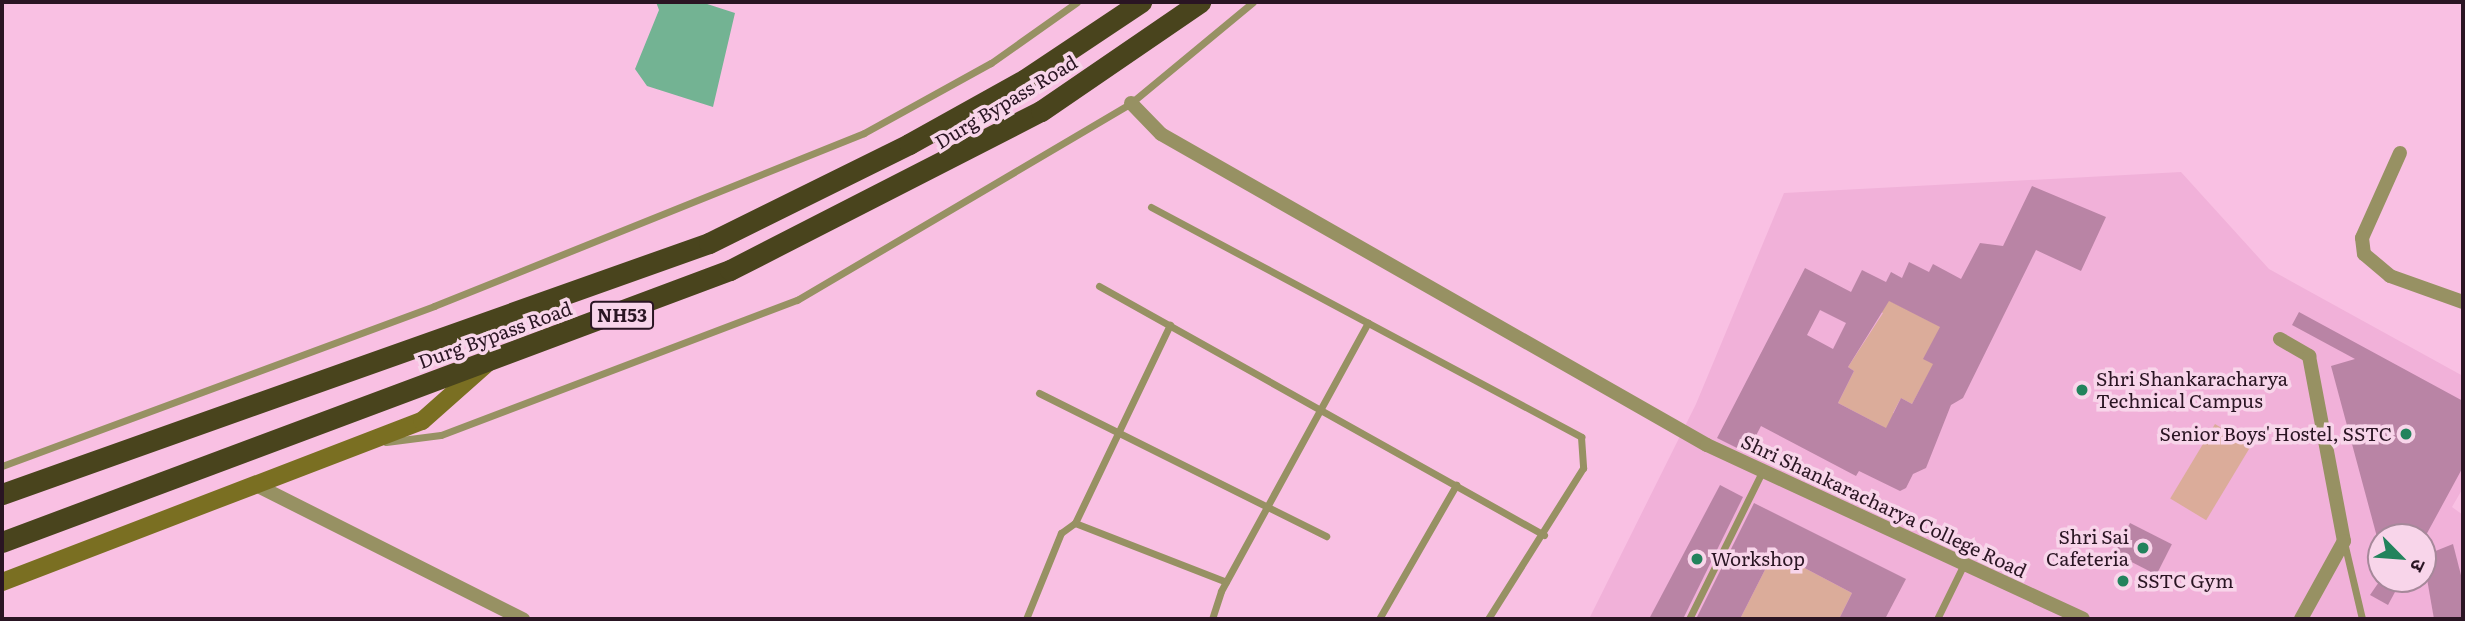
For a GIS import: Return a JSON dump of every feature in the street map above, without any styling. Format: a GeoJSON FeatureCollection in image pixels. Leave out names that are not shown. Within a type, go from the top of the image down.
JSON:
{"type":"FeatureCollection","features":[{"type":"Feature","properties":{"kind":"highway","name":"Durg Bypass Road"},"geometry":{"type":"LineString","coordinates":[[2,494],[709,243],[815,196],[978,106],[1141,2]]}},
{"type":"Feature","properties":{"kind":"highway","name":"Durg Bypass Road"},"geometry":{"type":"LineString","coordinates":[[2,541],[493,358],[617,317],[816,230],[1041,111],[1200,2]]}},
{"type":"Feature","properties":{"kind":"street","name":"Shri Shankaracharya College Road"},"geometry":{"type":"LineString","coordinates":[[1131,103],[1161,134],[1707,444],[2083,619]]}},
{"type":"Feature","properties":{"kind":"street"},"geometry":{"type":"LineString","coordinates":[[2400,153],[2362,238],[2364,254],[2390,276],[2463,302]]}},
{"type":"Feature","properties":{"kind":"street"},"geometry":{"type":"LineString","coordinates":[[2280,339],[2309,356],[2344,541],[2301,619]]}},
{"type":"Feature","properties":{"kind":"street"},"geometry":{"type":"LineString","coordinates":[[2,582],[370,441],[444,407],[493,358]]}},
{"type":"Feature","properties":{"kind":"street"},"geometry":{"type":"LineString","coordinates":[[258,486],[523,619]]}},
{"type":"Feature","properties":{"kind":"lane"},"geometry":{"type":"LineString","coordinates":[[2,466],[434,306],[864,133],[991,63],[1077,2]]}},
{"type":"Feature","properties":{"kind":"lane"},"geometry":{"type":"LineString","coordinates":[[370,441],[441,435],[797,300],[1131,103],[1252,2]]}},
{"type":"Feature","properties":{"kind":"lane"},"geometry":{"type":"LineString","coordinates":[[1151,207],[1581,438],[1583,468],[1544,535],[1488,619]]}},
{"type":"Feature","properties":{"kind":"lane"},"geometry":{"type":"LineString","coordinates":[[1099,286],[1544,535]]}},
{"type":"Feature","properties":{"kind":"lane"},"geometry":{"type":"LineString","coordinates":[[1212,619],[1226,582],[1265,508],[1368,323]]}},
{"type":"Feature","properties":{"kind":"lane"},"geometry":{"type":"LineString","coordinates":[[1026,619],[1061,533],[1075,523],[1170,325]]}},
{"type":"Feature","properties":{"kind":"lane"},"geometry":{"type":"LineString","coordinates":[[1039,393],[1265,508],[1326,536]]}},
{"type":"Feature","properties":{"kind":"lane"},"geometry":{"type":"LineString","coordinates":[[1689,619],[1763,470]]}},
{"type":"Feature","properties":{"kind":"lane"},"geometry":{"type":"LineString","coordinates":[[1379,619],[1456,485]]}},
{"type":"Feature","properties":{"kind":"lane"},"geometry":{"type":"LineString","coordinates":[[1075,523],[1226,582]]}},
{"type":"Feature","properties":{"kind":"lane"},"geometry":{"type":"LineString","coordinates":[[2344,541],[2362,619]]}},
{"type":"Feature","properties":{"kind":"lane"},"geometry":{"type":"LineString","coordinates":[[1937,619],[1964,564]]}},
{"type":"Feature","properties":{"kind":"shaded area"},"geometry":{"type":"Polygon","coordinates":[[[656,2],[701,2],[735,13],[713,107],[647,86],[635,69],[659,10],[656,2]]]}},
{"type":"Feature","properties":{"kind":"shaded area","name":"Shri Shankaracharya Technical Campus"},"geometry":{"type":"Polygon","coordinates":[[[2181,172],[2269,269],[2463,376],[2463,488],[2452,507],[2463,515],[2463,619],[1589,619],[1696,404],[1784,193],[2181,172]]]}},
{"type":"Feature","properties":{"kind":"shaded area"},"geometry":{"type":"Polygon","coordinates":[[[1882,297],[1951,332],[1912,404],[1901,398],[1893,413],[1901,418],[1889,440],[1882,426],[1838,403],[1854,371],[1848,367],[1883,313],[1876,309],[1882,297]]]}},
{"type":"Feature","properties":{"kind":"shaded area"},"geometry":{"type":"Polygon","coordinates":[[[2215,424],[2251,446],[2206,520],[2170,499],[2215,424]]]}},
{"type":"Feature","properties":{"kind":"shaded area"},"geometry":{"type":"Polygon","coordinates":[[[1774,552],[1852,593],[1839,619],[1740,619],[1774,552]]]}},
{"type":"Feature","properties":{"kind":"building"},"geometry":{"type":"Polygon","coordinates":[[[2032,186],[2106,217],[2081,271],[2036,250],[1963,398],[1951,405],[1926,468],[1913,474],[1906,488],[1900,491],[1859,471],[1856,476],[1761,426],[1747,453],[1717,438],[1805,268],[1851,292],[1862,270],[1886,282],[1891,272],[1902,278],[1909,262],[1929,272],[1933,264],[1961,279],[1980,243],[2003,246],[2032,186]],[[1889,301],[1848,367],[1854,371],[1838,403],[1886,428],[1901,398],[1912,404],[1933,364],[1923,359],[1940,327],[1889,301]],[[1820,310],[1807,335],[1833,349],[1846,323],[1820,310]]]}},
{"type":"Feature","properties":{"kind":"building","name":"Senior Boys' Hostel, SSTC"},"geometry":{"type":"Polygon","coordinates":[[[2299,312],[2463,401],[2463,467],[2433,523],[2373,523],[2331,366],[2355,359],[2292,325],[2299,312]]]}},
{"type":"Feature","properties":{"kind":"building","name":"Workshop"},"geometry":{"type":"Polygon","coordinates":[[[1720,485],[1743,497],[1683,619],[1649,619],[1720,485]]]}},
{"type":"Feature","properties":{"kind":"building"},"geometry":{"type":"Polygon","coordinates":[[[1754,503],[1906,579],[1885,619],[1839,619],[1852,593],[1774,552],[1740,619],[1696,619],[1754,503]]]}},
{"type":"Feature","properties":{"kind":"building","name":"Shri Sai Cafeteria"},"geometry":{"type":"Polygon","coordinates":[[[2130,523],[2172,544],[2156,575],[2115,553],[2130,523]]]}},
{"type":"Feature","properties":{"kind":"building"},"geometry":{"type":"Polygon","coordinates":[[[2453,544],[2463,583],[2463,619],[2434,619],[2429,593],[2437,593],[2437,550],[2453,544]]]}},
{"type":"Feature","properties":{"kind":"building"},"geometry":{"type":"Polygon","coordinates":[[[2371,593],[2394,593],[2388,605],[2370,595],[2371,593]]]}},
{"type":"Feature","properties":{"kind":"place","name":"Shri Shankaracharya Technical Campus"},"geometry":{"type":"Point","coordinates":[2082,390]}},
{"type":"Feature","properties":{"kind":"place","name":"Senior Boys' Hostel, SSTC"},"geometry":{"type":"Point","coordinates":[2406,434]}},
{"type":"Feature","properties":{"kind":"place","name":"Shri Sai Cafeteria"},"geometry":{"type":"Point","coordinates":[2143,548]}},
{"type":"Feature","properties":{"kind":"place","name":"Workshop"},"geometry":{"type":"Point","coordinates":[1697,559]}},
{"type":"Feature","properties":{"kind":"place","name":"SSTC Gym"},"geometry":{"type":"Point","coordinates":[2123,581]}}]}
